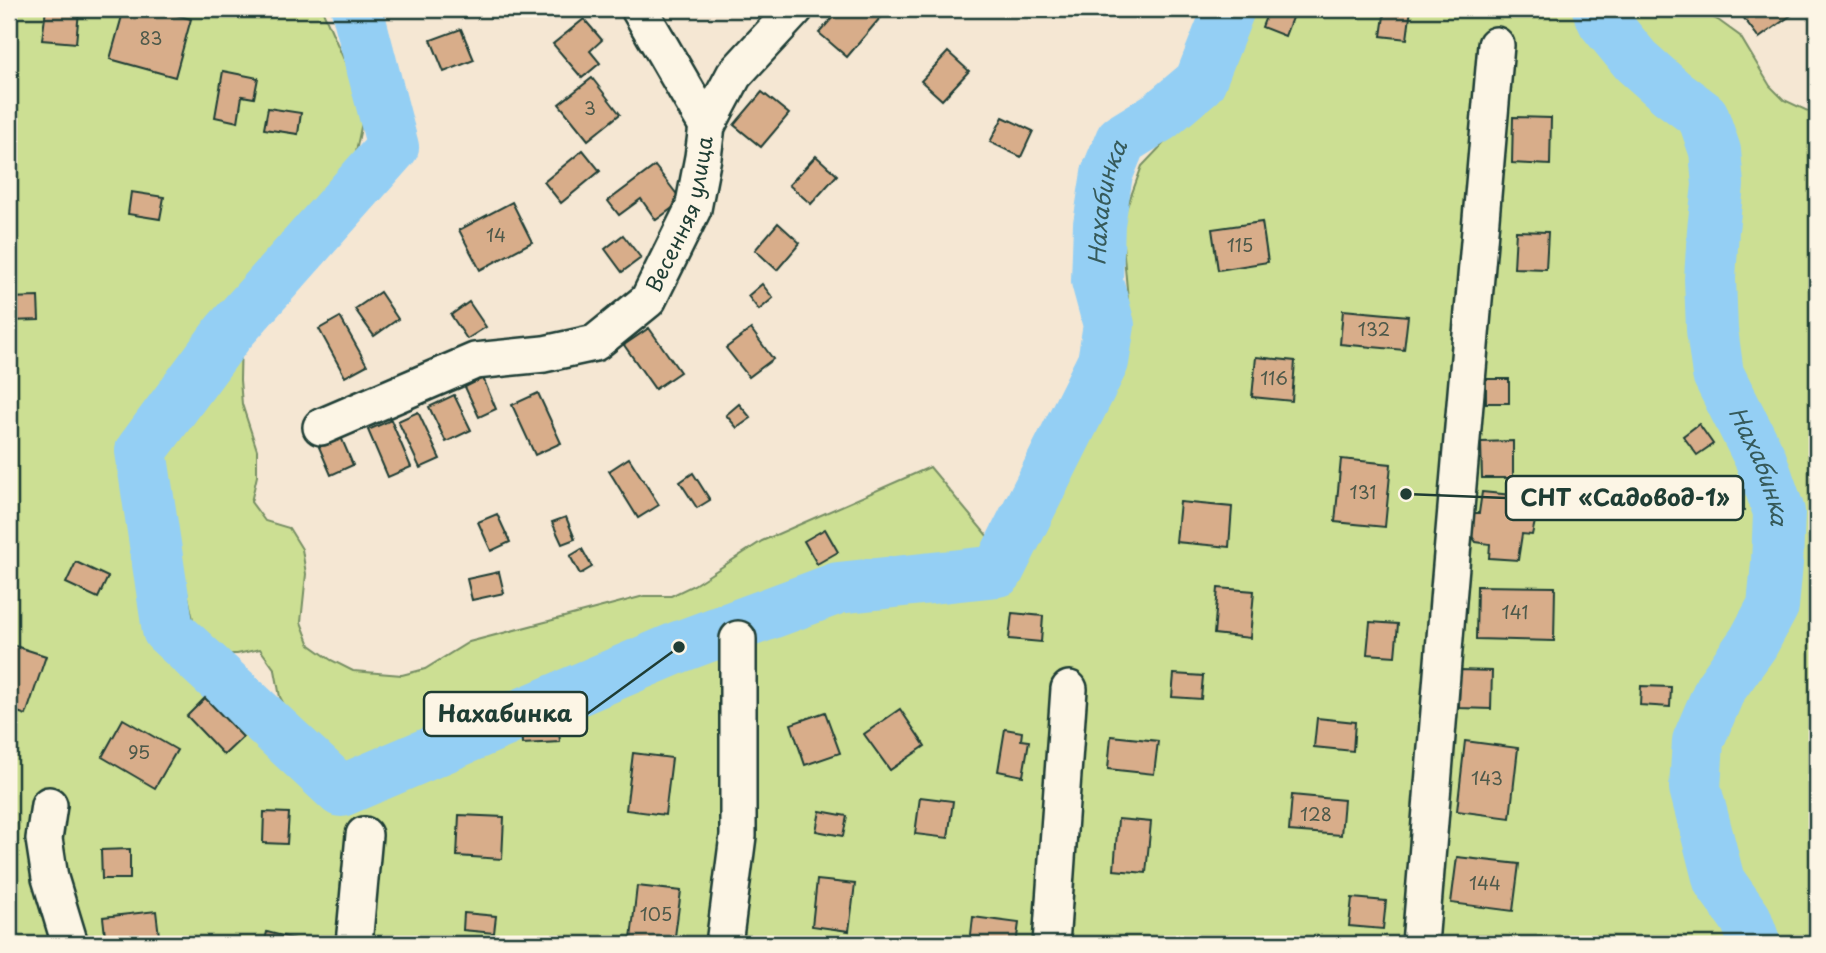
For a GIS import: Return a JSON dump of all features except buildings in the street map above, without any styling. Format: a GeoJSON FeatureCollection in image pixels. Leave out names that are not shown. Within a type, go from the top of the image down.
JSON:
{"type":"FeatureCollection","features":[{"type":"Feature","properties":{"kind":"street"},"geometry":{"type":"LineString","coordinates":[[639,9],[707,126]]}},
{"type":"Feature","properties":{"kind":"street","name":"Весенняя улица"},"geometry":{"type":"LineString","coordinates":[[321,428],[475,361],[544,354],[594,343],[648,300],[693,209],[707,126],[734,75],[795,9]]}},
{"type":"Feature","properties":{"kind":"street"},"geometry":{"type":"LineString","coordinates":[[1420,944],[1496,45]]}},
{"type":"Feature","properties":{"kind":"street"},"geometry":{"type":"LineString","coordinates":[[724,944],[738,836],[738,639]]}},
{"type":"Feature","properties":{"kind":"street"},"geometry":{"type":"LineString","coordinates":[[1051,944],[1069,689]]}},
{"type":"Feature","properties":{"kind":"street"},"geometry":{"type":"LineString","coordinates":[[49,805],[44,839],[50,878],[70,944]]}},
{"type":"Feature","properties":{"kind":"street"},"geometry":{"type":"LineString","coordinates":[[354,944],[364,835]]}},
{"type":"Feature","properties":{"kind":"green space"},"geometry":{"type":"Polygon","coordinates":[[[9,9],[322,9],[365,108],[355,156],[311,215],[128,441],[167,642],[298,781],[348,808],[390,793],[479,746],[514,718],[743,630],[746,601],[348,768],[305,744],[280,697],[275,670],[260,649],[237,654],[213,654],[196,633],[177,558],[171,508],[158,485],[158,458],[168,433],[241,336],[242,404],[257,450],[257,476],[251,502],[265,521],[289,528],[302,549],[306,574],[301,622],[310,645],[353,671],[402,675],[425,669],[469,642],[644,596],[671,596],[694,585],[762,541],[930,467],[1018,573],[1049,522],[1112,383],[1128,300],[1121,223],[1142,166],[1207,98],[1243,9],[1695,9],[1718,20],[1740,36],[1770,86],[1784,100],[1808,111],[1817,123],[1817,944],[9,944],[9,9]]]}},
{"type":"Feature","properties":{"kind":"waterway","name":"Нахабинка"},"geometry":{"type":"LineString","coordinates":[[357,9],[393,147],[228,333],[141,451],[168,630],[341,791],[679,647],[838,588],[998,571],[1103,362],[1109,325],[1097,281],[1099,224],[1107,174],[1121,140],[1160,116],[1200,82],[1229,9]]}},
{"type":"Feature","properties":{"kind":"waterway","name":"Нахабинка"},"geometry":{"type":"LineString","coordinates":[[1598,9],[1604,22],[1636,61],[1703,116],[1715,151],[1718,185],[1710,279],[1712,330],[1718,374],[1761,460],[1779,512],[1773,606],[1753,643],[1720,689],[1698,741],[1695,788],[1719,881],[1746,919],[1755,944]]}},
{"type":"Feature","properties":{"kind":"place","name":"СНТ «Садовод-1»"},"geometry":{"type":"Point","coordinates":[1406,494]}},
{"type":"Feature","properties":{"kind":"place","name":"Нахабинка"},"geometry":{"type":"Point","coordinates":[679,647]}}]}
